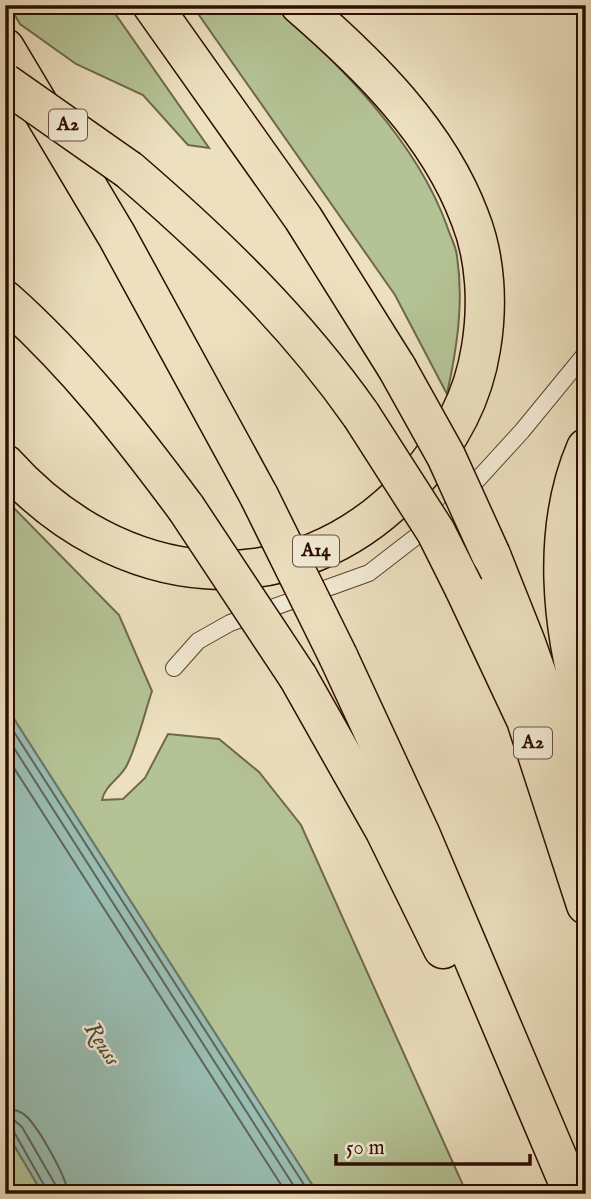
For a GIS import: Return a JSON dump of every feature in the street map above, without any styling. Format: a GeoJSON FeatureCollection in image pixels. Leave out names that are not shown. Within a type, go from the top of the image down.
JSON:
{"type":"FeatureCollection","features":[{"type":"Feature","properties":{"kind":"highway"},"geometry":{"type":"LineString","coordinates":[[152,5],[303,218],[397,368],[446,456],[491,555],[526,643],[586,812]]}},
{"type":"Feature","properties":{"kind":"highway","name":"A14"},"geometry":{"type":"LineString","coordinates":[[5,464],[28,490],[63,519],[124,552],[164,564],[205,569],[243,569],[279,564],[307,555],[334,544],[370,522],[402,494],[443,446],[468,398],[478,366],[483,336],[484,280],[471,219],[441,159],[394,95],[300,5]]}},
{"type":"Feature","properties":{"kind":"highway","name":"A14"},"geometry":{"type":"LineString","coordinates":[[5,48],[117,236],[259,496],[338,656],[420,832],[573,1194]]}},
{"type":"Feature","properties":{"kind":"highway","name":"A2"},"geometry":{"type":"LineString","coordinates":[[5,83],[129,170],[192,224],[271,302],[330,371],[436,532],[464,588],[526,720],[586,905]]}},
{"type":"Feature","properties":{"kind":"highway"},"geometry":{"type":"LineString","coordinates":[[5,300],[81,374],[127,429],[186,508],[298,677],[385,831],[437,935],[548,1194]]}},
{"type":"Feature","properties":{"kind":"highway"},"geometry":{"type":"LineString","coordinates":[[586,448],[570,502],[563,569],[574,659],[586,712]]}},
{"type":"Feature","properties":{"kind":"lane"},"geometry":{"type":"LineString","coordinates":[[174,668],[198,641],[230,623],[369,573],[448,512],[522,431],[586,353]]}},
{"type":"Feature","properties":{"kind":"green space"},"geometry":{"type":"Polygon","coordinates":[[[9,5],[109,5],[209,148],[188,145],[143,95],[76,64],[20,24],[9,5]]]}},
{"type":"Feature","properties":{"kind":"green space"},"geometry":{"type":"Polygon","coordinates":[[[192,5],[274,5],[350,79],[396,134],[416,164],[433,194],[457,256],[460,291],[458,325],[447,394],[395,295],[192,5]]]}},
{"type":"Feature","properties":{"kind":"green space"},"geometry":{"type":"Polygon","coordinates":[[[5,499],[119,615],[152,691],[127,765],[106,790],[102,800],[123,799],[145,778],[168,734],[219,739],[259,772],[301,825],[467,1194],[318,1194],[5,705],[5,499]]]}},
{"type":"Feature","properties":{"kind":"green space"},"geometry":{"type":"Polygon","coordinates":[[[5,1130],[43,1194],[5,1194],[5,1130]]]}},
{"type":"Feature","properties":{"kind":"water","name":"Reuss"},"geometry":{"type":"Polygon","coordinates":[[[5,705],[318,1194],[43,1194],[5,1130],[5,705]]]}}]}
